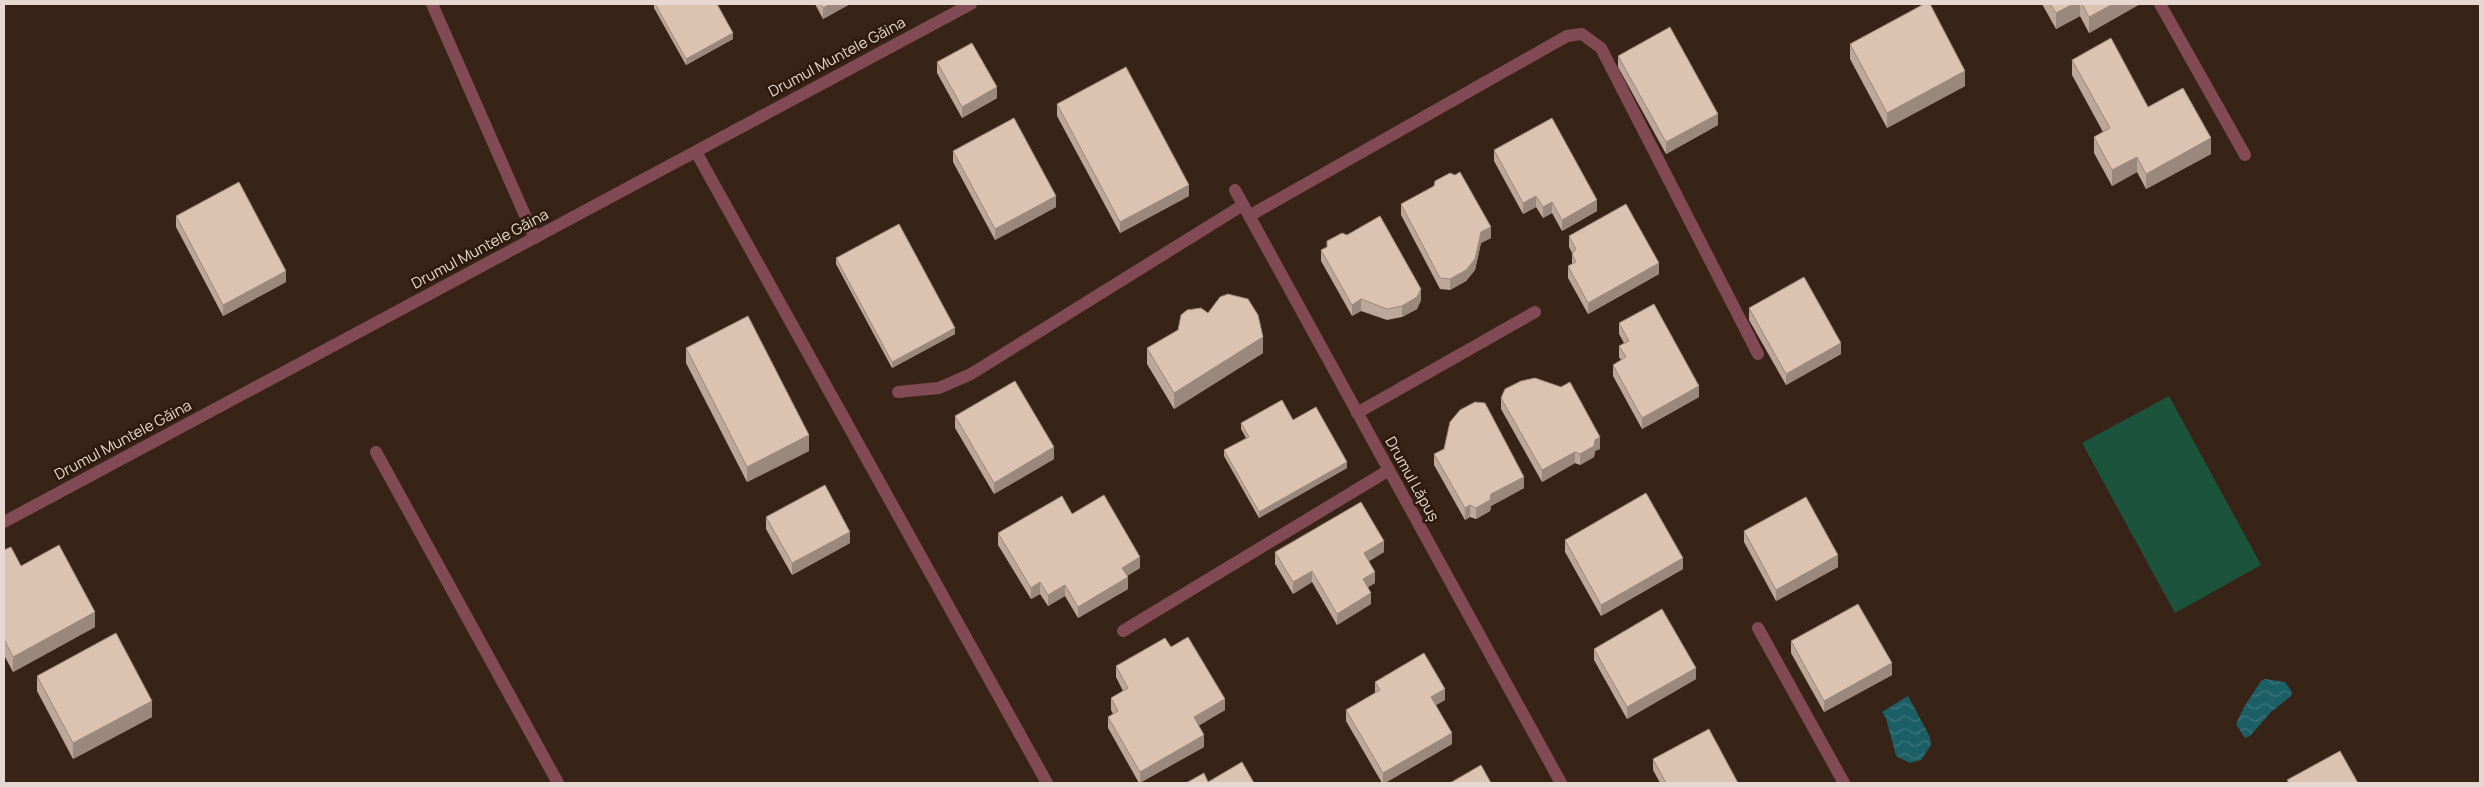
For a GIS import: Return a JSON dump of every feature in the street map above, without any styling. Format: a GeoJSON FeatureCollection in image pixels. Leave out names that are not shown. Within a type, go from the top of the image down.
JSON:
{"type":"FeatureCollection","features":[{"type":"Feature","properties":{"kind":"street"},"geometry":{"type":"LineString","coordinates":[[432,4],[535,238]]}},
{"type":"Feature","properties":{"kind":"street","name":"Drumul Muntele Găina"},"geometry":{"type":"LineString","coordinates":[[4,522],[971,4]]}},
{"type":"Feature","properties":{"kind":"street"},"geometry":{"type":"LineString","coordinates":[[2160,4],[2245,155]]}},
{"type":"Feature","properties":{"kind":"street"},"geometry":{"type":"LineString","coordinates":[[898,392],[939,388],[971,374],[1246,210],[1567,36],[1582,34],[1601,48],[1758,354]]}},
{"type":"Feature","properties":{"kind":"street"},"geometry":{"type":"LineString","coordinates":[[696,152],[1047,783]]}},
{"type":"Feature","properties":{"kind":"street","name":"Drumul Lăpuș"},"geometry":{"type":"LineString","coordinates":[[1235,190],[1561,783]]}},
{"type":"Feature","properties":{"kind":"street"},"geometry":{"type":"LineString","coordinates":[[1357,412],[1535,312]]}},
{"type":"Feature","properties":{"kind":"street"},"geometry":{"type":"LineString","coordinates":[[376,452],[558,783]]}},
{"type":"Feature","properties":{"kind":"street"},"geometry":{"type":"LineString","coordinates":[[1123,632],[1389,470]]}},
{"type":"Feature","properties":{"kind":"street"},"geometry":{"type":"LineString","coordinates":[[1758,628],[1844,783]]}},
{"type":"Feature","properties":{"kind":"green space"},"geometry":{"type":"Polygon","coordinates":[[[2169,396],[2261,565],[2175,613],[2082,443],[2169,396]]]}},
{"type":"Feature","properties":{"kind":"water"},"geometry":{"type":"Polygon","coordinates":[[[2265,679],[2285,682],[2292,692],[2291,696],[2271,712],[2250,736],[2245,738],[2236,724],[2244,707],[2261,681],[2265,679]]]}},
{"type":"Feature","properties":{"kind":"water"},"geometry":{"type":"Polygon","coordinates":[[[1908,696],[1930,737],[1931,745],[1921,760],[1910,763],[1896,756],[1886,718],[1882,712],[1908,696]]]}},
{"type":"Feature","properties":{"kind":"building"},"geometry":{"type":"Polygon","coordinates":[[[655,4],[717,4],[733,33],[686,59],[655,4]]]}},
{"type":"Feature","properties":{"kind":"building"},"geometry":{"type":"Polygon","coordinates":[[[821,4],[830,4],[823,8],[821,4]]]}},
{"type":"Feature","properties":{"kind":"building"},"geometry":{"type":"Polygon","coordinates":[[[1924,4],[1930,4],[1965,71],[1887,113],[1850,44],[1924,4]]]}},
{"type":"Feature","properties":{"kind":"building"},"geometry":{"type":"Polygon","coordinates":[[[2050,4],[2073,4],[2056,13],[2050,4]]]}},
{"type":"Feature","properties":{"kind":"building"},"geometry":{"type":"Polygon","coordinates":[[[2082,4],[2113,4],[2089,17],[2082,4]]]}},
{"type":"Feature","properties":{"kind":"building"},"geometry":{"type":"Polygon","coordinates":[[[1670,27],[1718,114],[1666,142],[1618,56],[1670,27]]]}},
{"type":"Feature","properties":{"kind":"building"},"geometry":{"type":"Polygon","coordinates":[[[2111,38],[2148,107],[2183,88],[2211,138],[2146,174],[2137,157],[2112,170],[2094,137],[2110,128],[2072,60],[2111,38]]]}},
{"type":"Feature","properties":{"kind":"building"},"geometry":{"type":"Polygon","coordinates":[[[972,43],[997,87],[962,107],[937,62],[972,43]]]}},
{"type":"Feature","properties":{"kind":"building"},"geometry":{"type":"Polygon","coordinates":[[[1126,67],[1189,185],[1120,222],[1057,104],[1126,67]]]}},
{"type":"Feature","properties":{"kind":"building"},"geometry":{"type":"Polygon","coordinates":[[[1014,118],[1056,196],[995,229],[953,151],[1014,118]]]}},
{"type":"Feature","properties":{"kind":"building"},"geometry":{"type":"Polygon","coordinates":[[[1552,118],[1597,200],[1562,220],[1552,202],[1543,207],[1536,196],[1523,203],[1494,150],[1552,118]]]}},
{"type":"Feature","properties":{"kind":"building"},"geometry":{"type":"Polygon","coordinates":[[[1460,172],[1491,227],[1481,232],[1475,259],[1466,270],[1450,279],[1440,278],[1401,204],[1434,186],[1435,181],[1450,173],[1455,175],[1460,172]]]}},
{"type":"Feature","properties":{"kind":"building"},"geometry":{"type":"Polygon","coordinates":[[[239,182],[286,271],[223,305],[176,216],[239,182]]]}},
{"type":"Feature","properties":{"kind":"building"},"geometry":{"type":"Polygon","coordinates":[[[1626,204],[1659,263],[1588,303],[1568,266],[1576,262],[1572,254],[1576,249],[1569,236],[1626,204]]]}},
{"type":"Feature","properties":{"kind":"building"},"geometry":{"type":"Polygon","coordinates":[[[1380,216],[1421,289],[1417,297],[1402,306],[1387,309],[1361,299],[1352,305],[1321,250],[1327,247],[1327,241],[1342,233],[1347,235],[1380,216]]]}},
{"type":"Feature","properties":{"kind":"building"},"geometry":{"type":"Polygon","coordinates":[[[899,224],[955,328],[892,362],[836,258],[899,224]]]}},
{"type":"Feature","properties":{"kind":"building"},"geometry":{"type":"Polygon","coordinates":[[[1804,277],[1841,343],[1786,374],[1749,308],[1804,277]]]}},
{"type":"Feature","properties":{"kind":"building"},"geometry":{"type":"Polygon","coordinates":[[[1228,294],[1248,299],[1258,315],[1263,337],[1174,393],[1147,348],[1178,330],[1181,315],[1187,310],[1201,308],[1208,313],[1220,297],[1228,294]]]}},
{"type":"Feature","properties":{"kind":"building"},"geometry":{"type":"Polygon","coordinates":[[[1654,304],[1699,386],[1642,418],[1613,365],[1626,357],[1619,346],[1629,341],[1619,323],[1654,304]]]}},
{"type":"Feature","properties":{"kind":"building"},"geometry":{"type":"Polygon","coordinates":[[[748,316],[809,435],[747,467],[686,348],[748,316]]]}},
{"type":"Feature","properties":{"kind":"building"},"geometry":{"type":"Polygon","coordinates":[[[1535,378],[1561,387],[1570,382],[1600,437],[1595,440],[1594,446],[1580,454],[1575,452],[1542,470],[1501,398],[1505,389],[1521,381],[1535,378]]]}},
{"type":"Feature","properties":{"kind":"building"},"geometry":{"type":"Polygon","coordinates":[[[1015,381],[1054,447],[994,483],[955,416],[1015,381]]]}},
{"type":"Feature","properties":{"kind":"building"},"geometry":{"type":"Polygon","coordinates":[[[1282,400],[1293,420],[1316,407],[1347,462],[1259,512],[1224,450],[1249,437],[1241,423],[1282,400]]]}},
{"type":"Feature","properties":{"kind":"building"},"geometry":{"type":"Polygon","coordinates":[[[1475,402],[1485,403],[1524,477],[1491,494],[1490,500],[1476,508],[1470,505],[1465,508],[1434,454],[1444,449],[1450,422],[1460,410],[1475,402]]]}},
{"type":"Feature","properties":{"kind":"building"},"geometry":{"type":"Polygon","coordinates":[[[825,485],[850,532],[792,563],[766,517],[825,485]]]}},
{"type":"Feature","properties":{"kind":"building"},"geometry":{"type":"Polygon","coordinates":[[[1646,493],[1683,558],[1601,605],[1565,540],[1646,493]]]}},
{"type":"Feature","properties":{"kind":"building"},"geometry":{"type":"Polygon","coordinates":[[[1104,495],[1140,557],[1122,568],[1128,577],[1078,607],[1065,585],[1048,595],[1040,582],[1031,588],[998,533],[1062,496],[1072,514],[1104,495]]]}},
{"type":"Feature","properties":{"kind":"building"},"geometry":{"type":"Polygon","coordinates":[[[1806,497],[1838,555],[1776,590],[1744,531],[1806,497]]]}},
{"type":"Feature","properties":{"kind":"building"},"geometry":{"type":"Polygon","coordinates":[[[1361,502],[1384,541],[1364,553],[1375,572],[1363,579],[1371,593],[1337,614],[1312,571],[1293,582],[1275,552],[1361,502]]]}},
{"type":"Feature","properties":{"kind":"building"},"geometry":{"type":"Polygon","coordinates":[[[59,545],[95,612],[13,657],[4,639],[4,550],[11,547],[21,566],[59,545]]]}},
{"type":"Feature","properties":{"kind":"building"},"geometry":{"type":"Polygon","coordinates":[[[1858,604],[1892,663],[1824,701],[1791,641],[1858,604]]]}},
{"type":"Feature","properties":{"kind":"building"},"geometry":{"type":"Polygon","coordinates":[[[1662,609],[1696,668],[1627,707],[1594,649],[1662,609]]]}},
{"type":"Feature","properties":{"kind":"building"},"geometry":{"type":"Polygon","coordinates":[[[116,633],[152,701],[73,743],[37,676],[116,633]]]}},
{"type":"Feature","properties":{"kind":"building"},"geometry":{"type":"Polygon","coordinates":[[[1188,637],[1225,699],[1194,717],[1204,735],[1140,772],[1108,717],[1118,711],[1111,698],[1128,688],[1116,666],[1165,638],[1171,647],[1188,637]]]}},
{"type":"Feature","properties":{"kind":"building"},"geometry":{"type":"Polygon","coordinates":[[[1424,653],[1445,689],[1431,697],[1452,733],[1383,773],[1346,710],[1380,690],[1375,682],[1424,653]]]}},
{"type":"Feature","properties":{"kind":"building"},"geometry":{"type":"Polygon","coordinates":[[[1709,729],[1738,783],[1666,783],[1653,759],[1709,729]]]}},
{"type":"Feature","properties":{"kind":"building"},"geometry":{"type":"Polygon","coordinates":[[[2340,751],[2358,783],[2289,783],[2287,780],[2340,751]]]}},
{"type":"Feature","properties":{"kind":"building"},"geometry":{"type":"Polygon","coordinates":[[[1242,762],[1254,783],[1186,783],[1204,773],[1208,782],[1242,762]]]}},
{"type":"Feature","properties":{"kind":"building"},"geometry":{"type":"Polygon","coordinates":[[[1481,765],[1491,783],[1450,783],[1481,765]]]}}]}
